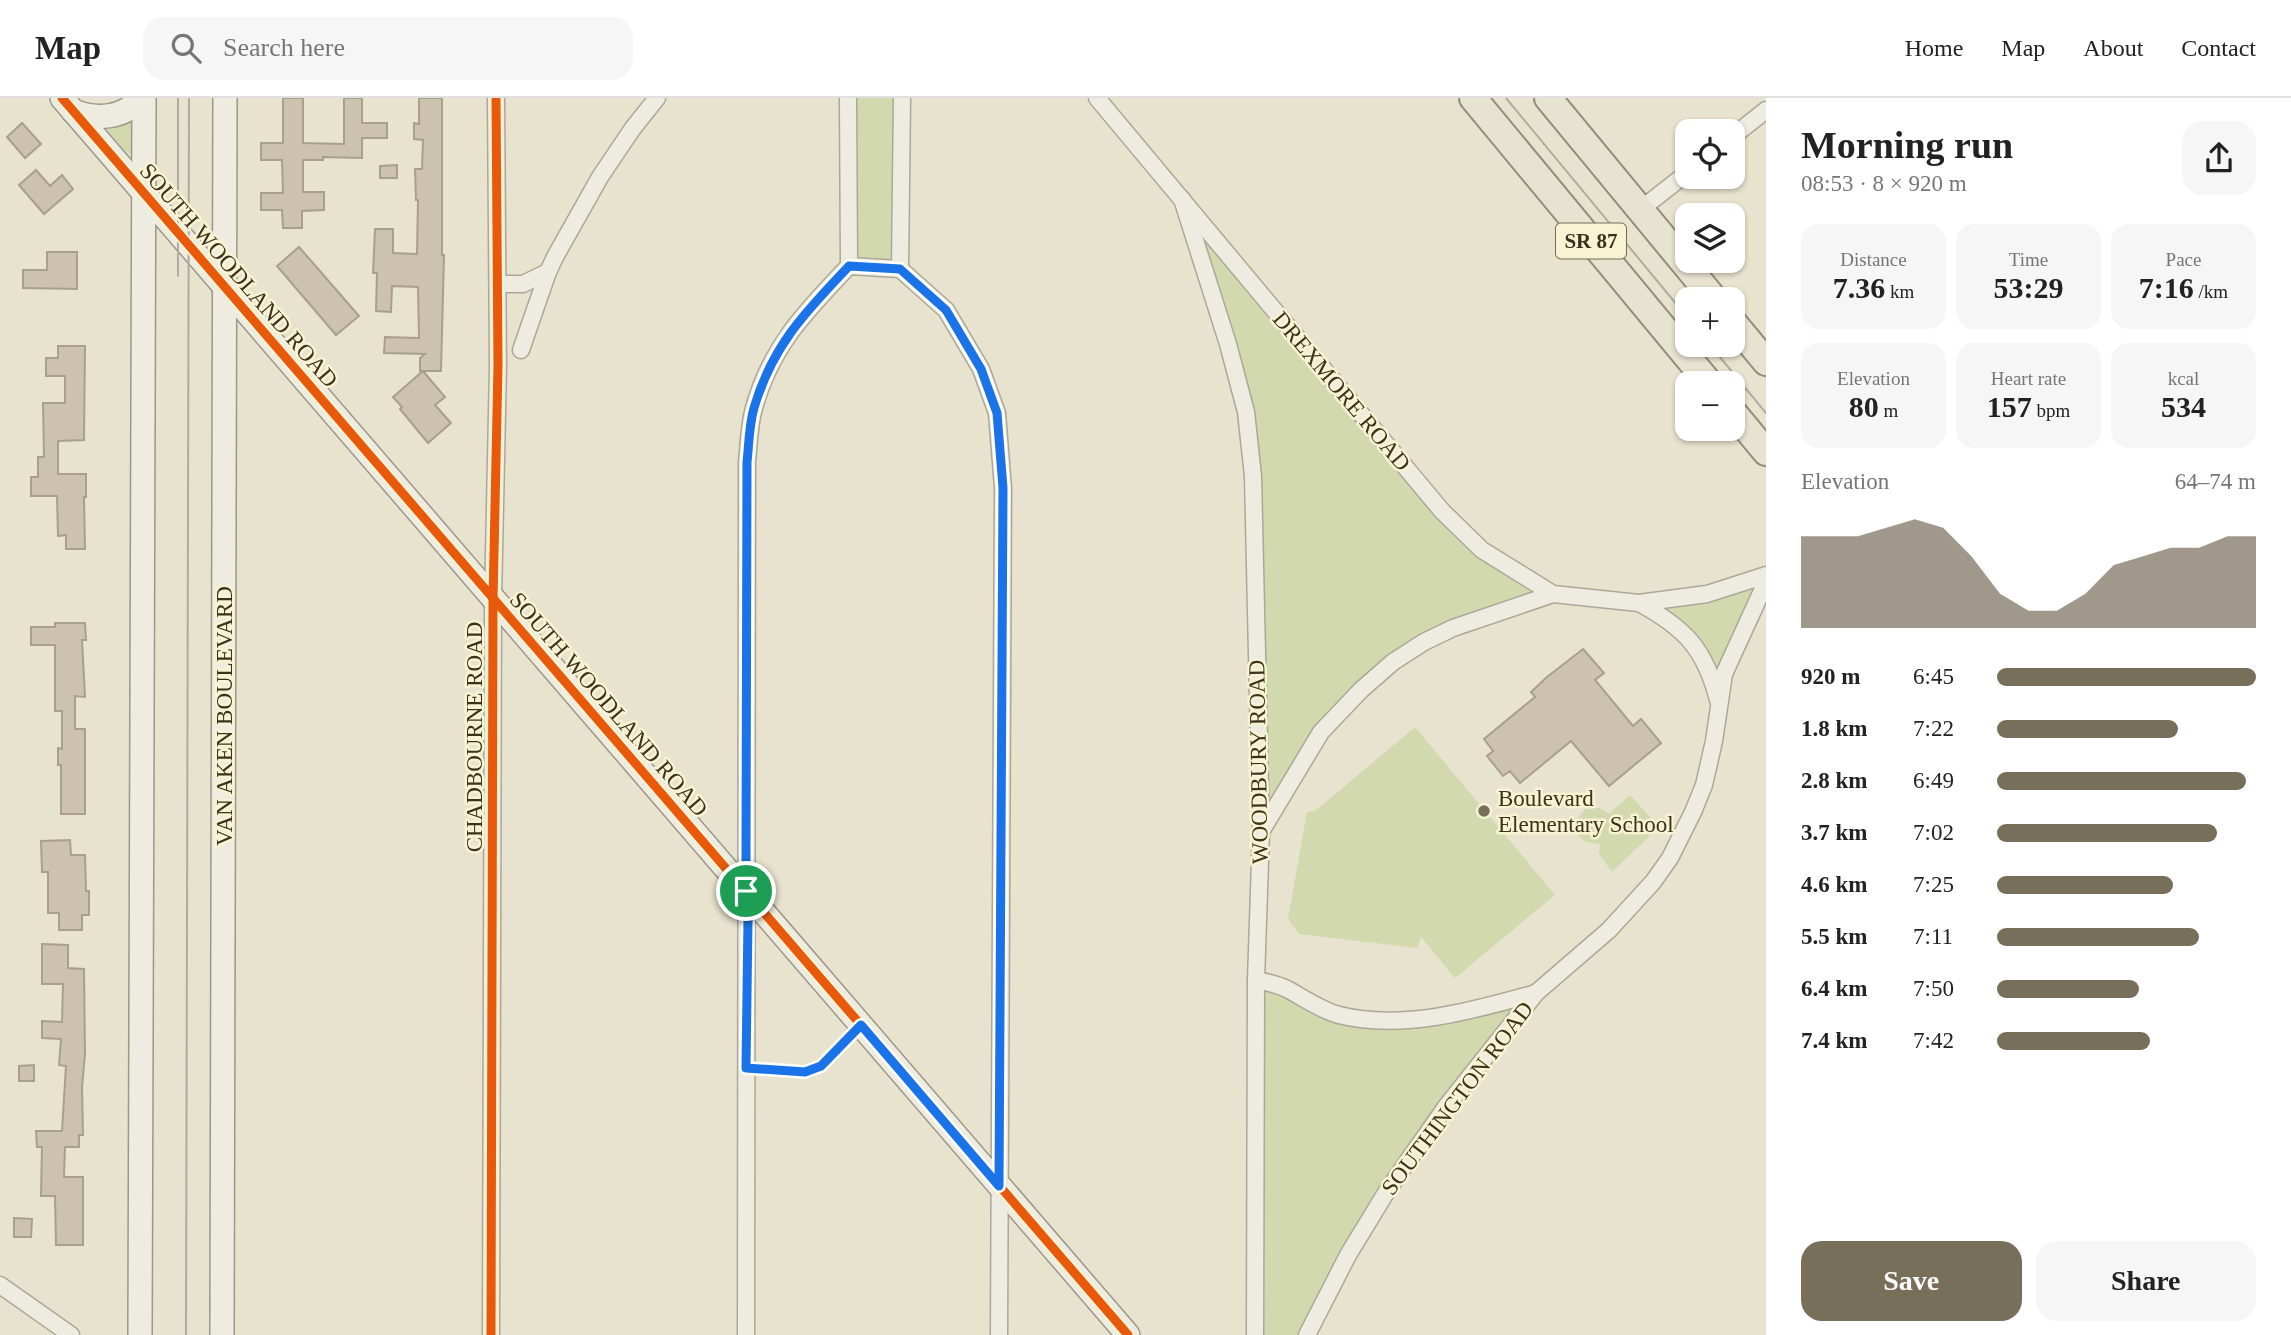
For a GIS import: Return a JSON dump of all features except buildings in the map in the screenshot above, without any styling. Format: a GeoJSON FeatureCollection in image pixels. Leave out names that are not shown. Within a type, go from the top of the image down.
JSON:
{"type":"FeatureCollection","features":[{"type":"Feature","properties":{"kind":"main road"},"geometry":{"type":"LineString","coordinates":[[68,104],[89,117],[114,115],[124,113],[142,98]]}},
{"type":"Feature","properties":{"kind":"main road"},"geometry":{"type":"LineString","coordinates":[[140,1335],[142,98]]}},
{"type":"Feature","properties":{"kind":"main road","name":"VAN AKEN BOULEVARD"},"geometry":{"type":"LineString","coordinates":[[222,1335],[225,98]]}},
{"type":"Feature","properties":{"kind":"main road","name":"SR 87"},"geometry":{"type":"LineString","coordinates":[[1473,98],[1699,371]]}},
{"type":"Feature","properties":{"kind":"main road","name":"SR 87"},"geometry":{"type":"LineString","coordinates":[[1548,98],[1704,287]]}},
{"type":"Feature","properties":{"kind":"main road","name":"SOUTH WOODLAND ROAD"},"geometry":{"type":"LineString","coordinates":[[68,104],[1128,1335]]}},
{"type":"Feature","properties":{"kind":"main road"},"geometry":{"type":"LineString","coordinates":[[1745,337],[1766,362]]}},
{"type":"Feature","properties":{"kind":"main road"},"geometry":{"type":"LineString","coordinates":[[1745,427],[1766,452]]}},
{"type":"Feature","properties":{"kind":"street","name":"CHADBOURNE ROAD"},"geometry":{"type":"LineString","coordinates":[[491,1335],[493,600],[498,284],[496,98]]}},
{"type":"Feature","properties":{"kind":"street"},"geometry":{"type":"LineString","coordinates":[[521,350],[548,272],[600,177],[657,98]]}},
{"type":"Feature","properties":{"kind":"street"},"geometry":{"type":"LineString","coordinates":[[746,1335],[747,462],[753,410],[770,363],[800,317],[849,266],[848,98]]}},
{"type":"Feature","properties":{"kind":"street"},"geometry":{"type":"LineString","coordinates":[[900,269],[902,98]]}},
{"type":"Feature","properties":{"kind":"street","name":"DREXMORE ROAD"},"geometry":{"type":"LineString","coordinates":[[1097,98],[1463,534],[1492,557],[1553,594],[1639,603],[1707,594],[1766,575]]}},
{"type":"Feature","properties":{"kind":"street"},"geometry":{"type":"LineString","coordinates":[[1745,127],[1766,110]]}},
{"type":"Feature","properties":{"kind":"street"},"geometry":{"type":"LineString","coordinates":[[1640,210],[1675,182]]}},
{"type":"Feature","properties":{"kind":"street","name":"WOODBURY ROAD"},"geometry":{"type":"LineString","coordinates":[[1182,199],[1228,344],[1246,412],[1253,476],[1261,832],[1256,979],[1255,1335]]}},
{"type":"Feature","properties":{"kind":"street"},"geometry":{"type":"LineString","coordinates":[[849,266],[900,269],[946,310],[981,369],[997,413],[1003,488],[999,1335]]}},
{"type":"Feature","properties":{"kind":"street"},"geometry":{"type":"LineString","coordinates":[[498,284],[523,284],[548,272]]}},
{"type":"Feature","properties":{"kind":"street","name":"SOUTHINGTON ROAD"},"geometry":{"type":"LineString","coordinates":[[1307,1335],[1348,1255],[1387,1191],[1445,1108],[1536,993],[1614,925],[1653,882],[1670,858],[1704,785],[1724,674],[1766,582]]}},
{"type":"Feature","properties":{"kind":"street"},"geometry":{"type":"LineString","coordinates":[[1261,832],[1321,732],[1361,690],[1393,662],[1424,642],[1453,628],[1553,594]]}},
{"type":"Feature","properties":{"kind":"street","name":"DREXMORE ROAD"},"geometry":{"type":"LineString","coordinates":[[1639,603],[1672,622],[1687,635],[1706,663],[1719,703]]}},
{"type":"Feature","properties":{"kind":"street"},"geometry":{"type":"LineString","coordinates":[[1256,979],[1278,985],[1338,1015],[1380,1020],[1408,1020],[1454,1013],[1536,993]]}},
{"type":"Feature","properties":{"kind":"street"},"geometry":{"type":"LineString","coordinates":[[0,1285],[71,1335]]}},
{"type":"Feature","properties":{"kind":"lane"},"geometry":{"type":"LineString","coordinates":[[746,1068],[805,1072],[813,1070],[821,1066],[861,1025]]}},
{"type":"Feature","properties":{"kind":"green space"},"geometry":{"type":"Polygon","coordinates":[[[848,98],[902,98],[900,269],[849,266],[848,98]]]}},
{"type":"Feature","properties":{"kind":"green space"},"geometry":{"type":"Polygon","coordinates":[[[134,116],[134,153],[131,154],[125,151],[105,127],[134,116]]]}},
{"type":"Feature","properties":{"kind":"green space"},"geometry":{"type":"Polygon","coordinates":[[[1182,199],[1442,511],[1553,594],[1424,642],[1341,710],[1261,832],[1246,413],[1182,199]]]}},
{"type":"Feature","properties":{"kind":"green space"},"geometry":{"type":"Polygon","coordinates":[[[1766,575],[1719,703],[1706,663],[1639,603],[1766,575]]]}},
{"type":"Feature","properties":{"kind":"green space"},"geometry":{"type":"Polygon","coordinates":[[[1415,727],[1555,895],[1455,978],[1421,937],[1417,948],[1299,934],[1288,919],[1307,812],[1315,811],[1415,727]]]}},
{"type":"Feature","properties":{"kind":"green space"},"geometry":{"type":"Polygon","coordinates":[[[1630,795],[1659,827],[1612,872],[1599,854],[1600,844],[1585,841],[1580,837],[1577,820],[1587,808],[1600,808],[1609,814],[1630,795]]]}},
{"type":"Feature","properties":{"kind":"green space"},"geometry":{"type":"Polygon","coordinates":[[[1256,980],[1308,1002],[1380,1020],[1536,993],[1445,1108],[1307,1335],[1255,1335],[1256,980]]]}},
{"type":"Feature","properties":{"kind":"tram line"},"geometry":{"type":"LineString","coordinates":[[178,98],[178,276]]}},
{"type":"Feature","properties":{"kind":"tram line"},"geometry":{"type":"LineString","coordinates":[[186,1335],[189,98]]}},
{"type":"Feature","properties":{"kind":"tram line"},"geometry":{"type":"LineString","coordinates":[[1506,98],[1675,302]]}},
{"type":"Feature","properties":{"kind":"tram line"},"geometry":{"type":"LineString","coordinates":[[1720,357],[1766,413]]}},
{"type":"Feature","properties":{"kind":"cycle path"},"geometry":{"type":"LineString","coordinates":[[62,98],[1128,1335]]}},
{"type":"Feature","properties":{"kind":"cycle path"},"geometry":{"type":"LineString","coordinates":[[491,1335],[493,600],[498,366],[496,98]]}},
{"type":"Feature","properties":{"kind":"place","name":"Boulevard Elementary School"},"geometry":{"type":"Point","coordinates":[1484,811]}},
{"type":"Feature","properties":{"kind":"route"},"geometry":{"type":"LineString","coordinates":[[849,266],[900,269],[946,310],[981,369],[997,413],[1003,488],[999,1186],[861,1025],[821,1066],[813,1070],[805,1072],[746,1068],[746,891],[747,462],[753,410],[770,363],[800,317],[849,266]]}}]}
